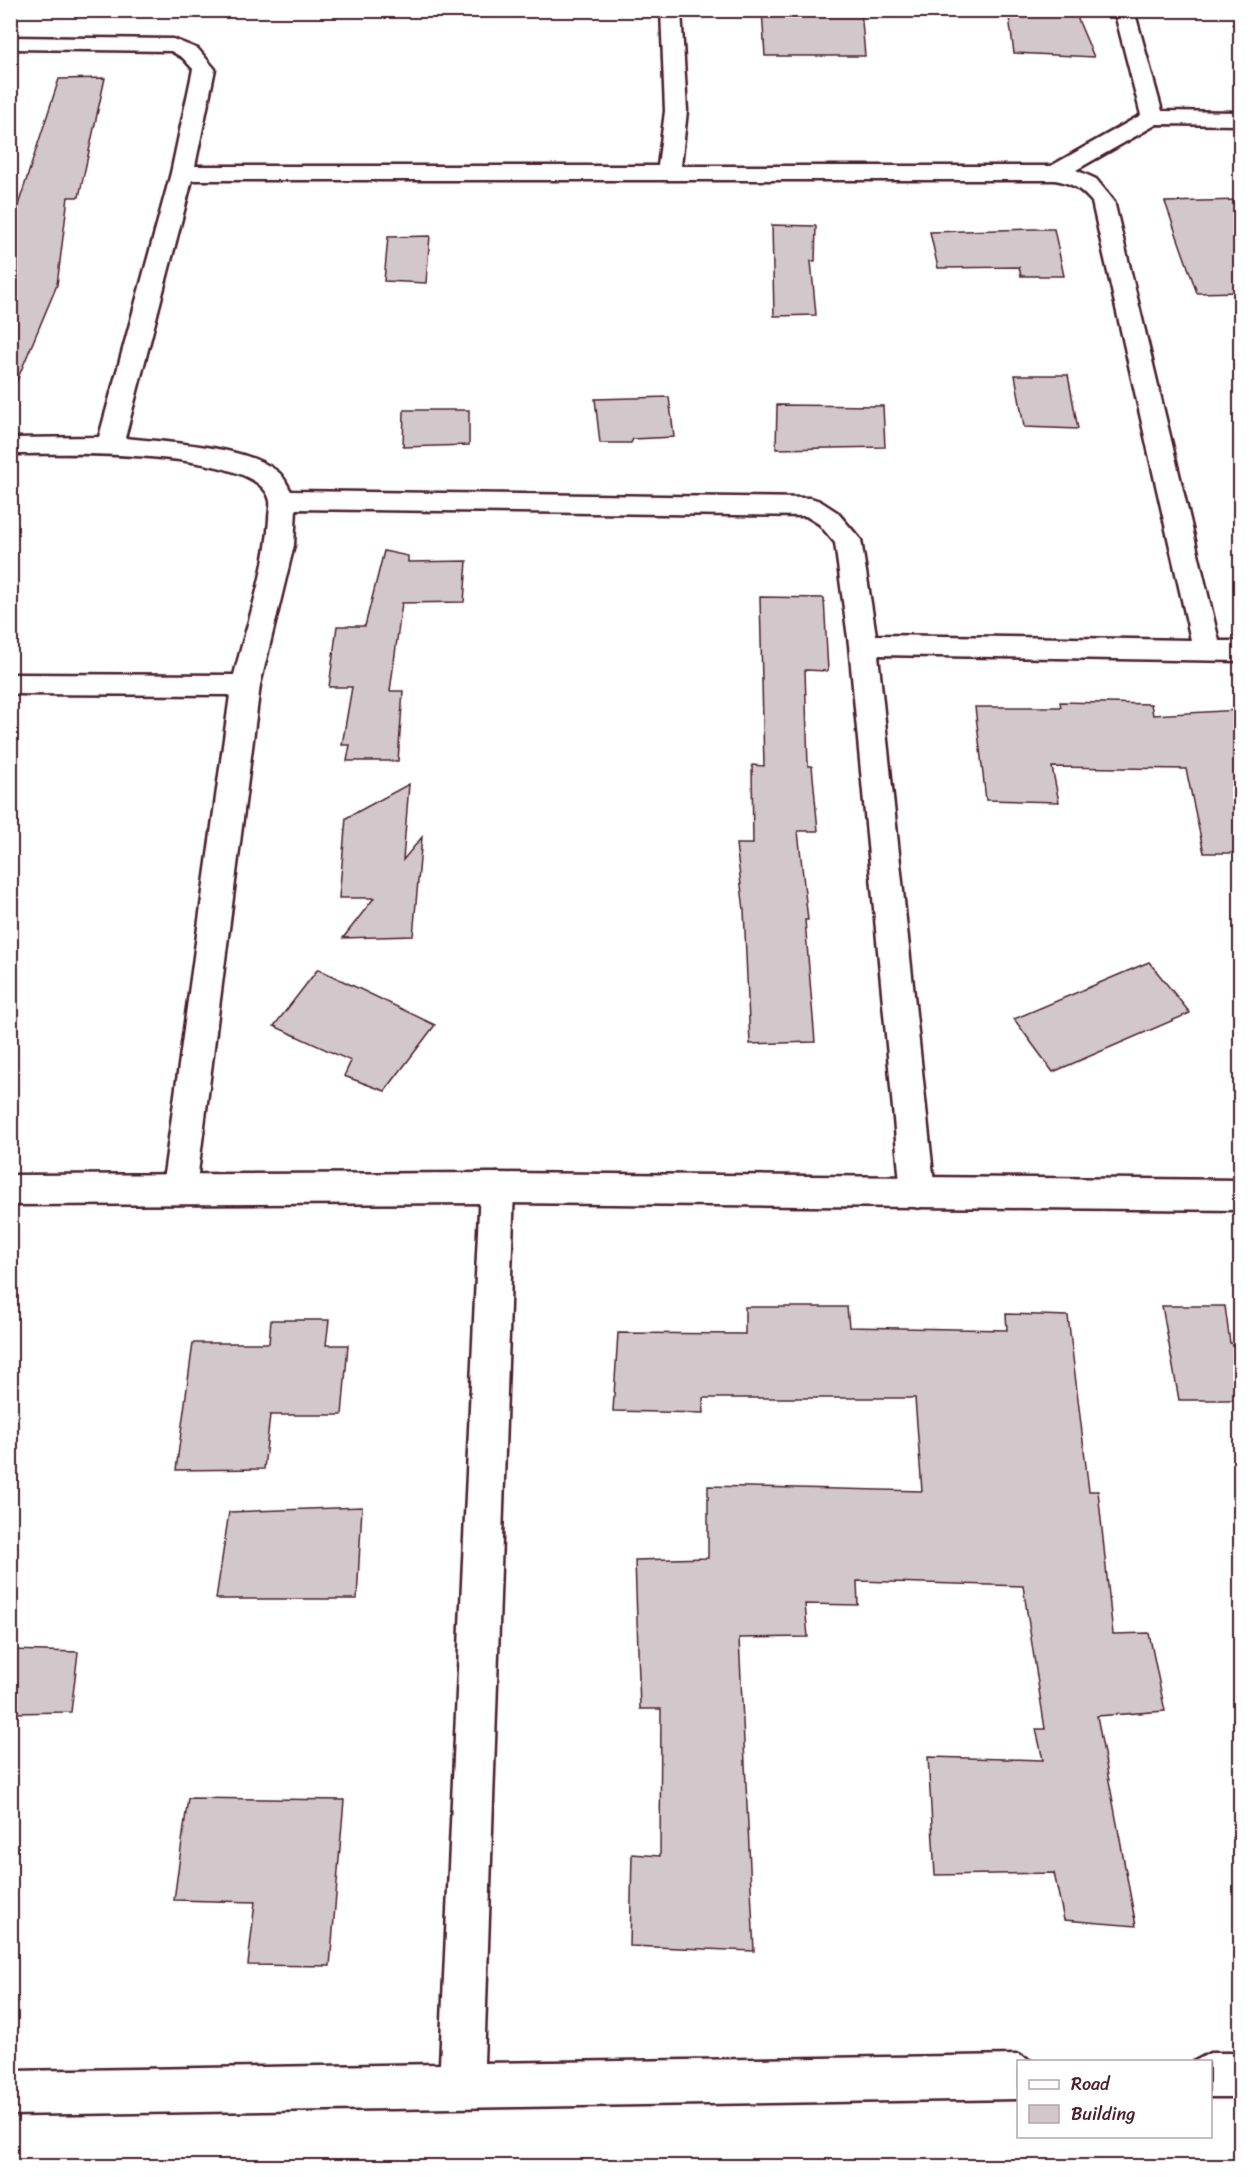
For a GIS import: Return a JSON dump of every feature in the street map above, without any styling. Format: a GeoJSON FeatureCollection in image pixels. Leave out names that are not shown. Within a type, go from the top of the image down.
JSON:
{"type":"FeatureCollection","features":[{"type":"Feature","properties":{"kind":"street"},"geometry":{"type":"LineString","coordinates":[[669,172],[676,111],[671,10]]}},
{"type":"Feature","properties":{"kind":"street"},"geometry":{"type":"LineString","coordinates":[[1124,10],[1153,117]]}},
{"type":"Feature","properties":{"kind":"street"},"geometry":{"type":"LineString","coordinates":[[10,43],[173,45],[184,48],[196,56],[204,69],[182,173],[110,445]]}},
{"type":"Feature","properties":{"kind":"street"},"geometry":{"type":"LineString","coordinates":[[1055,173],[1153,117],[1240,118]]}},
{"type":"Feature","properties":{"kind":"street"},"geometry":{"type":"LineString","coordinates":[[182,173],[1055,173],[1077,176],[1091,184],[1103,201],[1207,651]]}},
{"type":"Feature","properties":{"kind":"street"},"geometry":{"type":"LineString","coordinates":[[10,446],[110,445],[211,456],[252,467],[271,479],[283,500],[281,545],[246,685],[180,1189]]}},
{"type":"Feature","properties":{"kind":"street"},"geometry":{"type":"LineString","coordinates":[[283,500],[811,507],[828,518],[848,540],[863,645],[918,1193]]}},
{"type":"Feature","properties":{"kind":"street"},"geometry":{"type":"LineString","coordinates":[[863,645],[1240,651]]}},
{"type":"Feature","properties":{"kind":"street"},"geometry":{"type":"LineString","coordinates":[[10,684],[246,685]]}},
{"type":"Feature","properties":{"kind":"street"},"geometry":{"type":"LineString","coordinates":[[461,2084],[496,1188]]}},
{"type":"Feature","properties":{"kind":"street"},"geometry":{"type":"LineString","coordinates":[[10,1190],[496,1188],[1240,1195]]}},
{"type":"Feature","properties":{"kind":"street"},"geometry":{"type":"LineString","coordinates":[[1212,2076],[1240,2075]]}},
{"type":"Feature","properties":{"kind":"street"},"geometry":{"type":"LineString","coordinates":[[10,2093],[461,2084],[1017,2077]]}},
{"type":"Feature","properties":{"kind":"building"},"geometry":{"type":"Polygon","coordinates":[[[762,10],[861,10],[865,56],[765,56],[762,10]]]}},
{"type":"Feature","properties":{"kind":"building"},"geometry":{"type":"Polygon","coordinates":[[[1008,10],[1074,10],[1094,57],[1014,53],[1008,10]]]}},
{"type":"Feature","properties":{"kind":"building"},"geometry":{"type":"Polygon","coordinates":[[[105,78],[79,197],[68,197],[57,285],[10,397],[10,230],[59,79],[105,78]]]}},
{"type":"Feature","properties":{"kind":"building"},"geometry":{"type":"Polygon","coordinates":[[[1240,200],[1240,292],[1197,293],[1165,202],[1240,200]]]}},
{"type":"Feature","properties":{"kind":"building"},"geometry":{"type":"Polygon","coordinates":[[[772,225],[816,226],[815,261],[811,261],[816,315],[774,316],[772,225]]]}},
{"type":"Feature","properties":{"kind":"building"},"geometry":{"type":"Polygon","coordinates":[[[1054,229],[1064,276],[1021,276],[1019,267],[938,268],[930,232],[1054,229]]]}},
{"type":"Feature","properties":{"kind":"building"},"geometry":{"type":"Polygon","coordinates":[[[430,236],[426,283],[384,281],[388,237],[430,236]]]}},
{"type":"Feature","properties":{"kind":"building"},"geometry":{"type":"Polygon","coordinates":[[[1015,375],[1068,375],[1078,429],[1024,427],[1015,375]]]}},
{"type":"Feature","properties":{"kind":"building"},"geometry":{"type":"Polygon","coordinates":[[[669,397],[674,437],[633,439],[631,443],[600,443],[595,399],[669,397]]]}},
{"type":"Feature","properties":{"kind":"building"},"geometry":{"type":"Polygon","coordinates":[[[777,405],[883,406],[885,447],[776,449],[777,405]]]}},
{"type":"Feature","properties":{"kind":"building"},"geometry":{"type":"Polygon","coordinates":[[[404,410],[469,410],[469,445],[403,447],[404,410]]]}},
{"type":"Feature","properties":{"kind":"building"},"geometry":{"type":"Polygon","coordinates":[[[384,551],[408,556],[408,562],[467,561],[464,602],[402,603],[390,691],[403,691],[398,761],[347,761],[350,745],[342,745],[352,687],[329,687],[337,626],[365,626],[384,551]]]}},
{"type":"Feature","properties":{"kind":"building"},"geometry":{"type":"Polygon","coordinates":[[[760,597],[824,598],[828,671],[805,670],[808,766],[812,766],[818,831],[798,831],[808,920],[805,920],[815,1042],[750,1044],[744,910],[736,844],[753,844],[752,765],[764,766],[760,597]]]}},
{"type":"Feature","properties":{"kind":"building"},"geometry":{"type":"Polygon","coordinates":[[[1060,702],[1151,704],[1153,715],[1240,710],[1240,853],[1204,853],[1186,769],[1052,767],[1059,802],[986,800],[975,707],[1061,707],[1060,702]]]}},
{"type":"Feature","properties":{"kind":"building"},"geometry":{"type":"Polygon","coordinates":[[[409,784],[403,860],[422,837],[413,936],[343,938],[374,898],[339,898],[346,818],[409,784]]]}},
{"type":"Feature","properties":{"kind":"building"},"geometry":{"type":"Polygon","coordinates":[[[1149,962],[1190,1013],[1053,1072],[1014,1019],[1149,962]]]}},
{"type":"Feature","properties":{"kind":"building"},"geometry":{"type":"Polygon","coordinates":[[[318,969],[435,1025],[385,1091],[344,1076],[351,1061],[274,1026],[318,969]]]}},
{"type":"Feature","properties":{"kind":"building"},"geometry":{"type":"Polygon","coordinates":[[[1162,1306],[1225,1306],[1230,1343],[1240,1344],[1240,1400],[1179,1400],[1162,1306]]]}},
{"type":"Feature","properties":{"kind":"building"},"geometry":{"type":"Polygon","coordinates":[[[745,1307],[847,1307],[849,1327],[1007,1330],[1006,1314],[1068,1316],[1089,1491],[1098,1491],[1113,1634],[1149,1633],[1165,1711],[1097,1716],[1136,1926],[1064,1920],[1054,1873],[935,1875],[928,1757],[1043,1760],[1036,1729],[1045,1729],[1023,1586],[857,1581],[858,1605],[805,1604],[808,1637],[739,1638],[754,1951],[630,1946],[632,1854],[660,1856],[661,1709],[640,1709],[635,1560],[708,1558],[708,1486],[922,1491],[915,1398],[703,1398],[704,1413],[613,1411],[618,1333],[745,1334],[745,1307]]]}},
{"type":"Feature","properties":{"kind":"building"},"geometry":{"type":"Polygon","coordinates":[[[271,1320],[329,1320],[326,1345],[348,1345],[342,1415],[270,1415],[264,1469],[176,1470],[193,1343],[269,1343],[271,1320]]]}},
{"type":"Feature","properties":{"kind":"building"},"geometry":{"type":"Polygon","coordinates":[[[362,1507],[357,1599],[216,1599],[229,1512],[362,1507]]]}},
{"type":"Feature","properties":{"kind":"building"},"geometry":{"type":"Polygon","coordinates":[[[10,1650],[78,1652],[71,1712],[10,1713],[10,1650]]]}},
{"type":"Feature","properties":{"kind":"building"},"geometry":{"type":"Polygon","coordinates":[[[188,1798],[344,1800],[330,1966],[248,1965],[255,1902],[174,1900],[188,1798]]]}}]}
